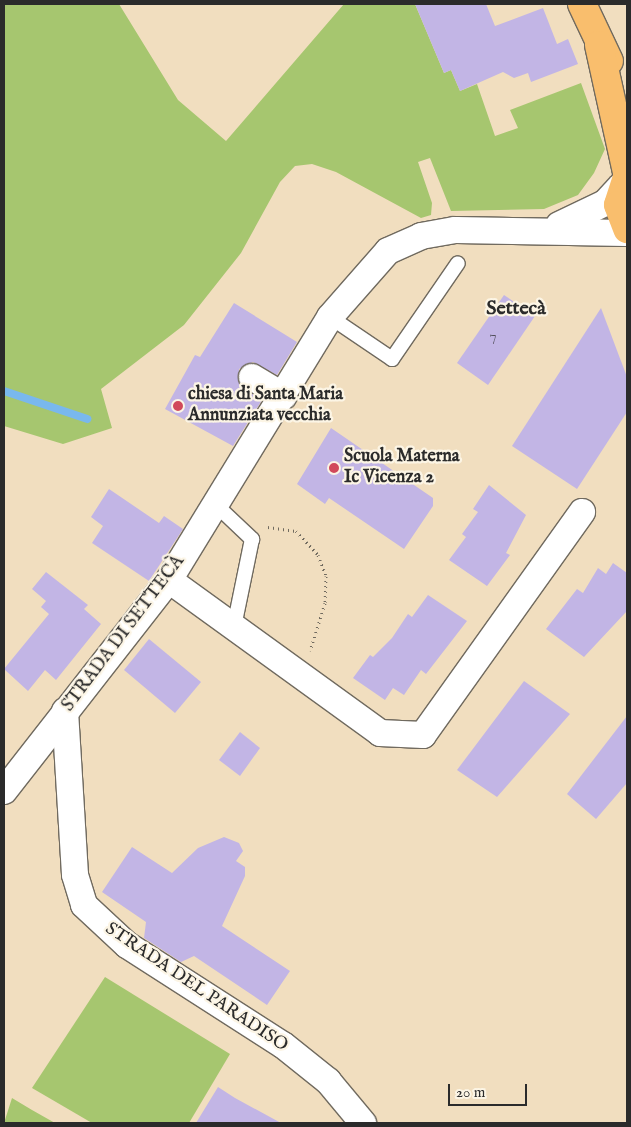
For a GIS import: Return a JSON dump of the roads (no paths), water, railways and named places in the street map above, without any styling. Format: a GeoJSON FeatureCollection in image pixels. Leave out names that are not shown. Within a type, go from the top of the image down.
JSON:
{"type":"FeatureCollection","features":[{"type":"Feature","properties":{"kind":"main road"},"geometry":{"type":"LineString","coordinates":[[582,4],[599,45],[627,89]]}},
{"type":"Feature","properties":{"kind":"main road"},"geometry":{"type":"LineString","coordinates":[[599,45],[625,178],[618,205],[627,228]]}},
{"type":"Feature","properties":{"kind":"street"},"geometry":{"type":"LineString","coordinates":[[534,231],[576,221],[605,203],[625,178]]}},
{"type":"Feature","properties":{"kind":"street","name":"STRADA DI SETTECÀ"},"geometry":{"type":"LineString","coordinates":[[4,792],[65,711],[169,580],[284,396],[330,317],[356,283],[402,242],[455,230],[534,231]]}},
{"type":"Feature","properties":{"kind":"street"},"geometry":{"type":"LineString","coordinates":[[534,231],[627,233]]}},
{"type":"Feature","properties":{"kind":"street"},"geometry":{"type":"LineString","coordinates":[[252,376],[284,396]]}},
{"type":"Feature","properties":{"kind":"street"},"geometry":{"type":"LineString","coordinates":[[169,580],[380,733],[423,735],[582,512]]}},
{"type":"Feature","properties":{"kind":"street","name":"STRADA DEL PARADISO"},"geometry":{"type":"LineString","coordinates":[[65,711],[74,876],[84,905],[127,945],[283,1045],[328,1081],[363,1123]]}},
{"type":"Feature","properties":{"kind":"lane"},"geometry":{"type":"LineString","coordinates":[[330,317],[392,359],[458,263]]}},
{"type":"Feature","properties":{"kind":"lane"},"geometry":{"type":"LineString","coordinates":[[216,505],[252,539],[234,627]]}},
{"type":"Feature","properties":{"kind":"waterway"},"geometry":{"type":"LineString","coordinates":[[4,391],[87,419]]}},
{"type":"Feature","properties":{"kind":"place","name":"chiesa di Santa Maria Annunziata vecchia"},"geometry":{"type":"Point","coordinates":[178,406]}},
{"type":"Feature","properties":{"kind":"place","name":"Scuola Materna Ic Vicenza 2"},"geometry":{"type":"Point","coordinates":[334,468]}},
{"type":"Feature","properties":{"kind":"district","name":"Settecà"},"geometry":{"type":"Point","coordinates":[516,308]}}]}
